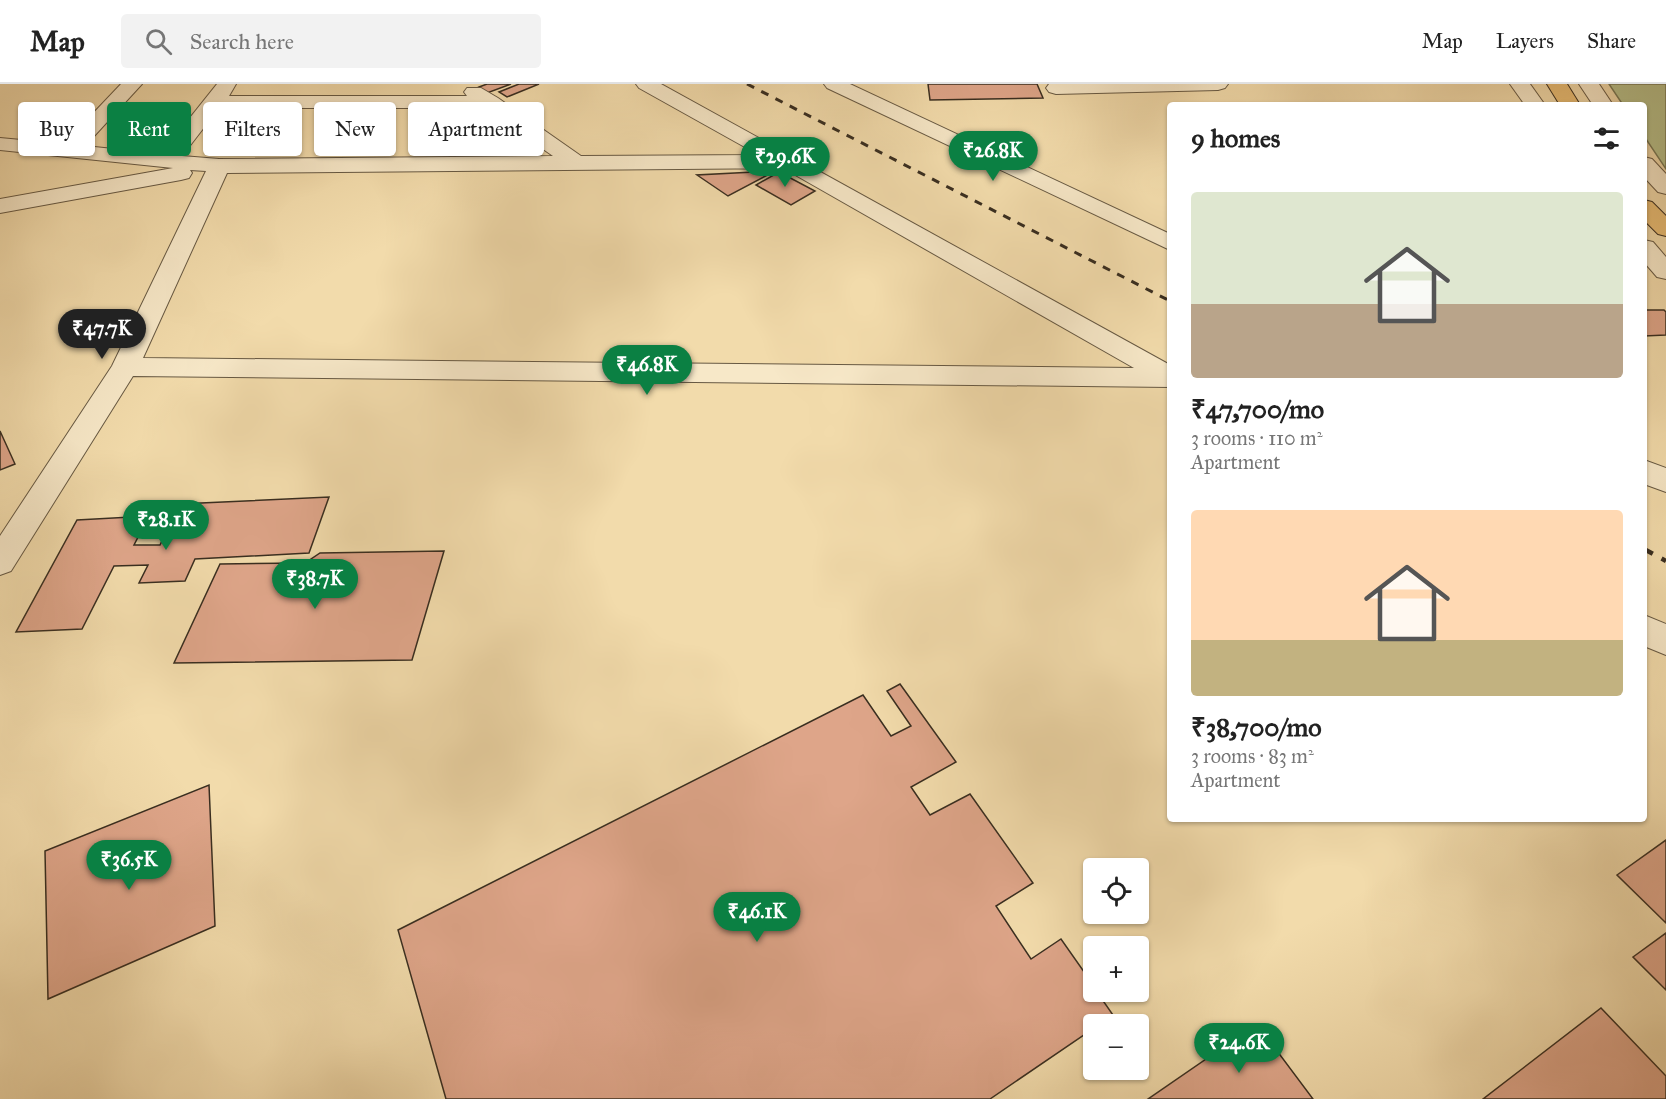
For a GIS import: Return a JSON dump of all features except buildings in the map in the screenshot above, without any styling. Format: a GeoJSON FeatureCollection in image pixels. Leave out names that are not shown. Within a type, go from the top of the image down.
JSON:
{"type":"FeatureCollection","features":[{"type":"Feature","properties":{"kind":"main road"},"geometry":{"type":"LineString","coordinates":[[1557,84],[1568,102]]}},
{"type":"Feature","properties":{"kind":"main road"},"geometry":{"type":"LineString","coordinates":[[1647,210],[1666,229]]}},
{"type":"Feature","properties":{"kind":"street"},"geometry":{"type":"LineString","coordinates":[[95,123],[132,84]]}},
{"type":"Feature","properties":{"kind":"street"},"geometry":{"type":"LineString","coordinates":[[214,102],[228,84]]}},
{"type":"Feature","properties":{"kind":"street"},"geometry":{"type":"LineString","coordinates":[[462,84],[491,102]]}},
{"type":"Feature","properties":{"kind":"street"},"geometry":{"type":"LineString","coordinates":[[646,84],[787,161],[1167,376]]}},
{"type":"Feature","properties":{"kind":"street"},"geometry":{"type":"LineString","coordinates":[[834,84],[1167,242]]}},
{"type":"Feature","properties":{"kind":"street"},"geometry":{"type":"LineString","coordinates":[[1056,87],[1218,84]]}},
{"type":"Feature","properties":{"kind":"street"},"geometry":{"type":"LineString","coordinates":[[1520,84],[1533,102]]}},
{"type":"Feature","properties":{"kind":"street"},"geometry":{"type":"LineString","coordinates":[[1589,84],[1601,102]]}},
{"type":"Feature","properties":{"kind":"street"},"geometry":{"type":"LineString","coordinates":[[302,102],[408,102]]}},
{"type":"Feature","properties":{"kind":"street"},"geometry":{"type":"LineString","coordinates":[[166,160],[203,115]]}},
{"type":"Feature","properties":{"kind":"street"},"geometry":{"type":"LineString","coordinates":[[544,140],[575,162]]}},
{"type":"Feature","properties":{"kind":"street"},"geometry":{"type":"LineString","coordinates":[[0,144],[18,146]]}},
{"type":"Feature","properties":{"kind":"street"},"geometry":{"type":"LineString","coordinates":[[95,153],[219,166],[787,161]]}},
{"type":"Feature","properties":{"kind":"street"},"geometry":{"type":"LineString","coordinates":[[0,206],[219,166]]}},
{"type":"Feature","properties":{"kind":"street"},"geometry":{"type":"LineString","coordinates":[[0,562],[125,366],[219,166]]}},
{"type":"Feature","properties":{"kind":"street"},"geometry":{"type":"LineString","coordinates":[[1647,167],[1666,187]]}},
{"type":"Feature","properties":{"kind":"street"},"geometry":{"type":"LineString","coordinates":[[1647,250],[1666,272]]}},
{"type":"Feature","properties":{"kind":"street"},"geometry":{"type":"LineString","coordinates":[[125,366],[1167,378]]}},
{"type":"Feature","properties":{"kind":"street"},"geometry":{"type":"LineString","coordinates":[[1647,472],[1666,481]]}},
{"type":"Feature","properties":{"kind":"street"},"geometry":{"type":"LineString","coordinates":[[1647,631],[1666,641]]}},
{"type":"Feature","properties":{"kind":"green space"},"geometry":{"type":"Polygon","coordinates":[[[1609,84],[1666,84],[1666,169],[1647,140],[1647,102],[1621,102],[1609,84]]]}},
{"type":"Feature","properties":{"kind":"railway"},"geometry":{"type":"LineString","coordinates":[[747,84],[1167,299]]}},
{"type":"Feature","properties":{"kind":"railway"},"geometry":{"type":"LineString","coordinates":[[1647,551],[1666,561]]}}]}
